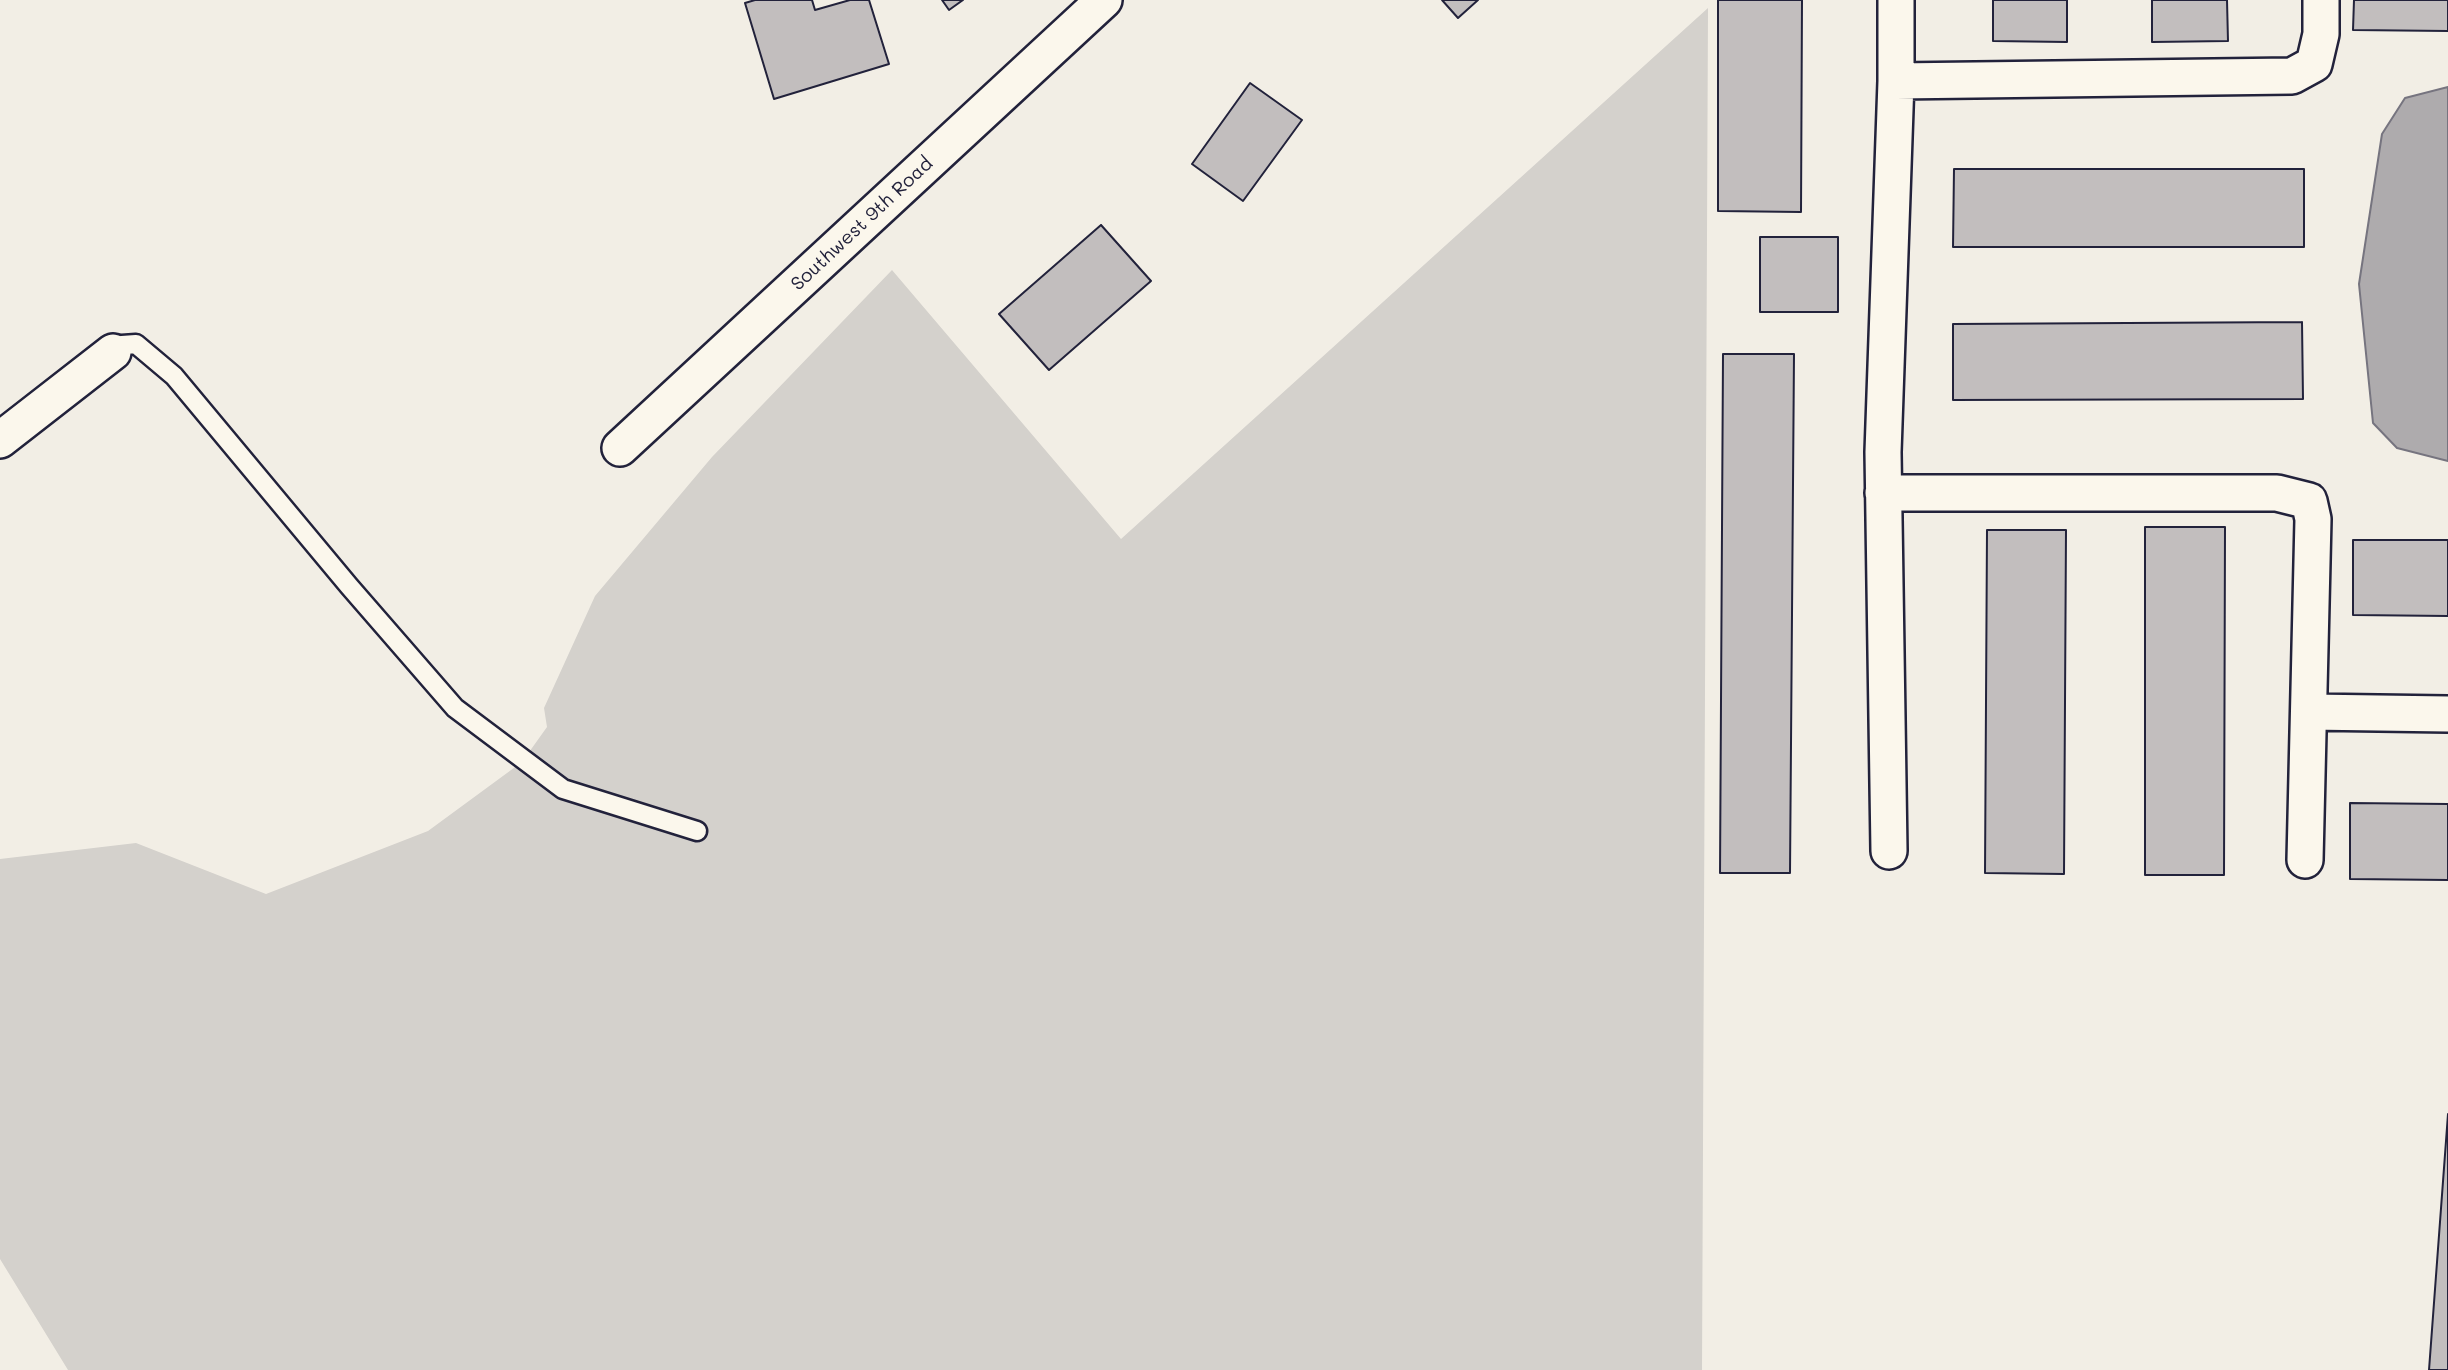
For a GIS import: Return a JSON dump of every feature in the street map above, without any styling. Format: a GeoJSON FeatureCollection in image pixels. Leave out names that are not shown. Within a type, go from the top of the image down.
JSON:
{"type":"FeatureCollection","features":[{"type":"Feature","properties":{"kind":"street","name":"Southwest 9th Road"},"geometry":{"type":"LineString","coordinates":[[620,448],[1104,0]]}},
{"type":"Feature","properties":{"kind":"street"},"geometry":{"type":"LineString","coordinates":[[1889,851],[1883,452],[1896,81],[1896,0]]}},
{"type":"Feature","properties":{"kind":"street"},"geometry":{"type":"LineString","coordinates":[[1896,81],[2292,76],[2314,64],[2321,34],[2321,0]]}},
{"type":"Feature","properties":{"kind":"street"},"geometry":{"type":"LineString","coordinates":[[0,440],[113,352]]}},
{"type":"Feature","properties":{"kind":"street"},"geometry":{"type":"LineString","coordinates":[[1883,493],[2277,493],[2309,501],[2313,519],[2305,860]]}},
{"type":"Feature","properties":{"kind":"street"},"geometry":{"type":"LineString","coordinates":[[2309,712],[2448,714]]}},
{"type":"Feature","properties":{"kind":"lane"},"geometry":{"type":"LineString","coordinates":[[113,352],[122,345],[136,344],[174,376],[454,708],[563,789],[697,831]]}},
{"type":"Feature","properties":{"kind":"shaded area"},"geometry":{"type":"Polygon","coordinates":[[[1708,8],[1702,1370],[68,1370],[0,1259],[0,859],[136,843],[266,894],[428,831],[522,762],[547,727],[544,708],[595,596],[712,457],[892,270],[1121,539],[1708,8]]]}},
{"type":"Feature","properties":{"kind":"shaded area"},"geometry":{"type":"Polygon","coordinates":[[[2448,87],[2448,461],[2397,448],[2373,423],[2359,284],[2382,134],[2405,98],[2448,87]]]}},
{"type":"Feature","properties":{"kind":"building"},"geometry":{"type":"Polygon","coordinates":[[[755,0],[812,0],[815,10],[850,0],[869,0],[889,64],[774,99],[745,3],[755,0]]]}},
{"type":"Feature","properties":{"kind":"building"},"geometry":{"type":"Polygon","coordinates":[[[942,0],[963,0],[949,10],[942,0]]]}},
{"type":"Feature","properties":{"kind":"building"},"geometry":{"type":"Polygon","coordinates":[[[1442,0],[1478,0],[1458,18],[1442,0]]]}},
{"type":"Feature","properties":{"kind":"building"},"geometry":{"type":"Polygon","coordinates":[[[1718,0],[1802,0],[1801,212],[1718,211],[1718,0]]]}},
{"type":"Feature","properties":{"kind":"building"},"geometry":{"type":"Polygon","coordinates":[[[1993,0],[2067,0],[2067,42],[1993,41],[1993,0]]]}},
{"type":"Feature","properties":{"kind":"building"},"geometry":{"type":"Polygon","coordinates":[[[2152,0],[2227,0],[2228,41],[2152,42],[2152,0]]]}},
{"type":"Feature","properties":{"kind":"building"},"geometry":{"type":"Polygon","coordinates":[[[2354,0],[2448,0],[2448,31],[2353,30],[2354,0]]]}},
{"type":"Feature","properties":{"kind":"building"},"geometry":{"type":"Polygon","coordinates":[[[1250,83],[1302,120],[1243,201],[1192,164],[1250,83]]]}},
{"type":"Feature","properties":{"kind":"building"},"geometry":{"type":"Polygon","coordinates":[[[1954,169],[2304,169],[2304,247],[1953,247],[1954,169]]]}},
{"type":"Feature","properties":{"kind":"building"},"geometry":{"type":"Polygon","coordinates":[[[1101,225],[1151,281],[1049,370],[999,314],[1101,225]]]}},
{"type":"Feature","properties":{"kind":"building"},"geometry":{"type":"Polygon","coordinates":[[[1760,237],[1838,237],[1838,312],[1760,312],[1760,237]]]}},
{"type":"Feature","properties":{"kind":"building"},"geometry":{"type":"Polygon","coordinates":[[[2302,322],[2303,399],[1953,400],[1953,324],[2302,322]]]}},
{"type":"Feature","properties":{"kind":"building"},"geometry":{"type":"Polygon","coordinates":[[[1723,354],[1794,354],[1790,873],[1720,873],[1723,354]]]}},
{"type":"Feature","properties":{"kind":"building"},"geometry":{"type":"Polygon","coordinates":[[[2145,527],[2225,527],[2224,875],[2145,875],[2145,527]]]}},
{"type":"Feature","properties":{"kind":"building"},"geometry":{"type":"Polygon","coordinates":[[[1987,530],[2066,530],[2064,874],[1985,873],[1987,530]]]}},
{"type":"Feature","properties":{"kind":"building"},"geometry":{"type":"Polygon","coordinates":[[[2353,540],[2448,540],[2448,616],[2353,615],[2353,540]]]}},
{"type":"Feature","properties":{"kind":"building"},"geometry":{"type":"Polygon","coordinates":[[[2350,803],[2448,804],[2448,880],[2350,879],[2350,803]]]}},
{"type":"Feature","properties":{"kind":"building"},"geometry":{"type":"Polygon","coordinates":[[[2448,1114],[2448,1370],[2429,1370],[2448,1114]]]}}]}
